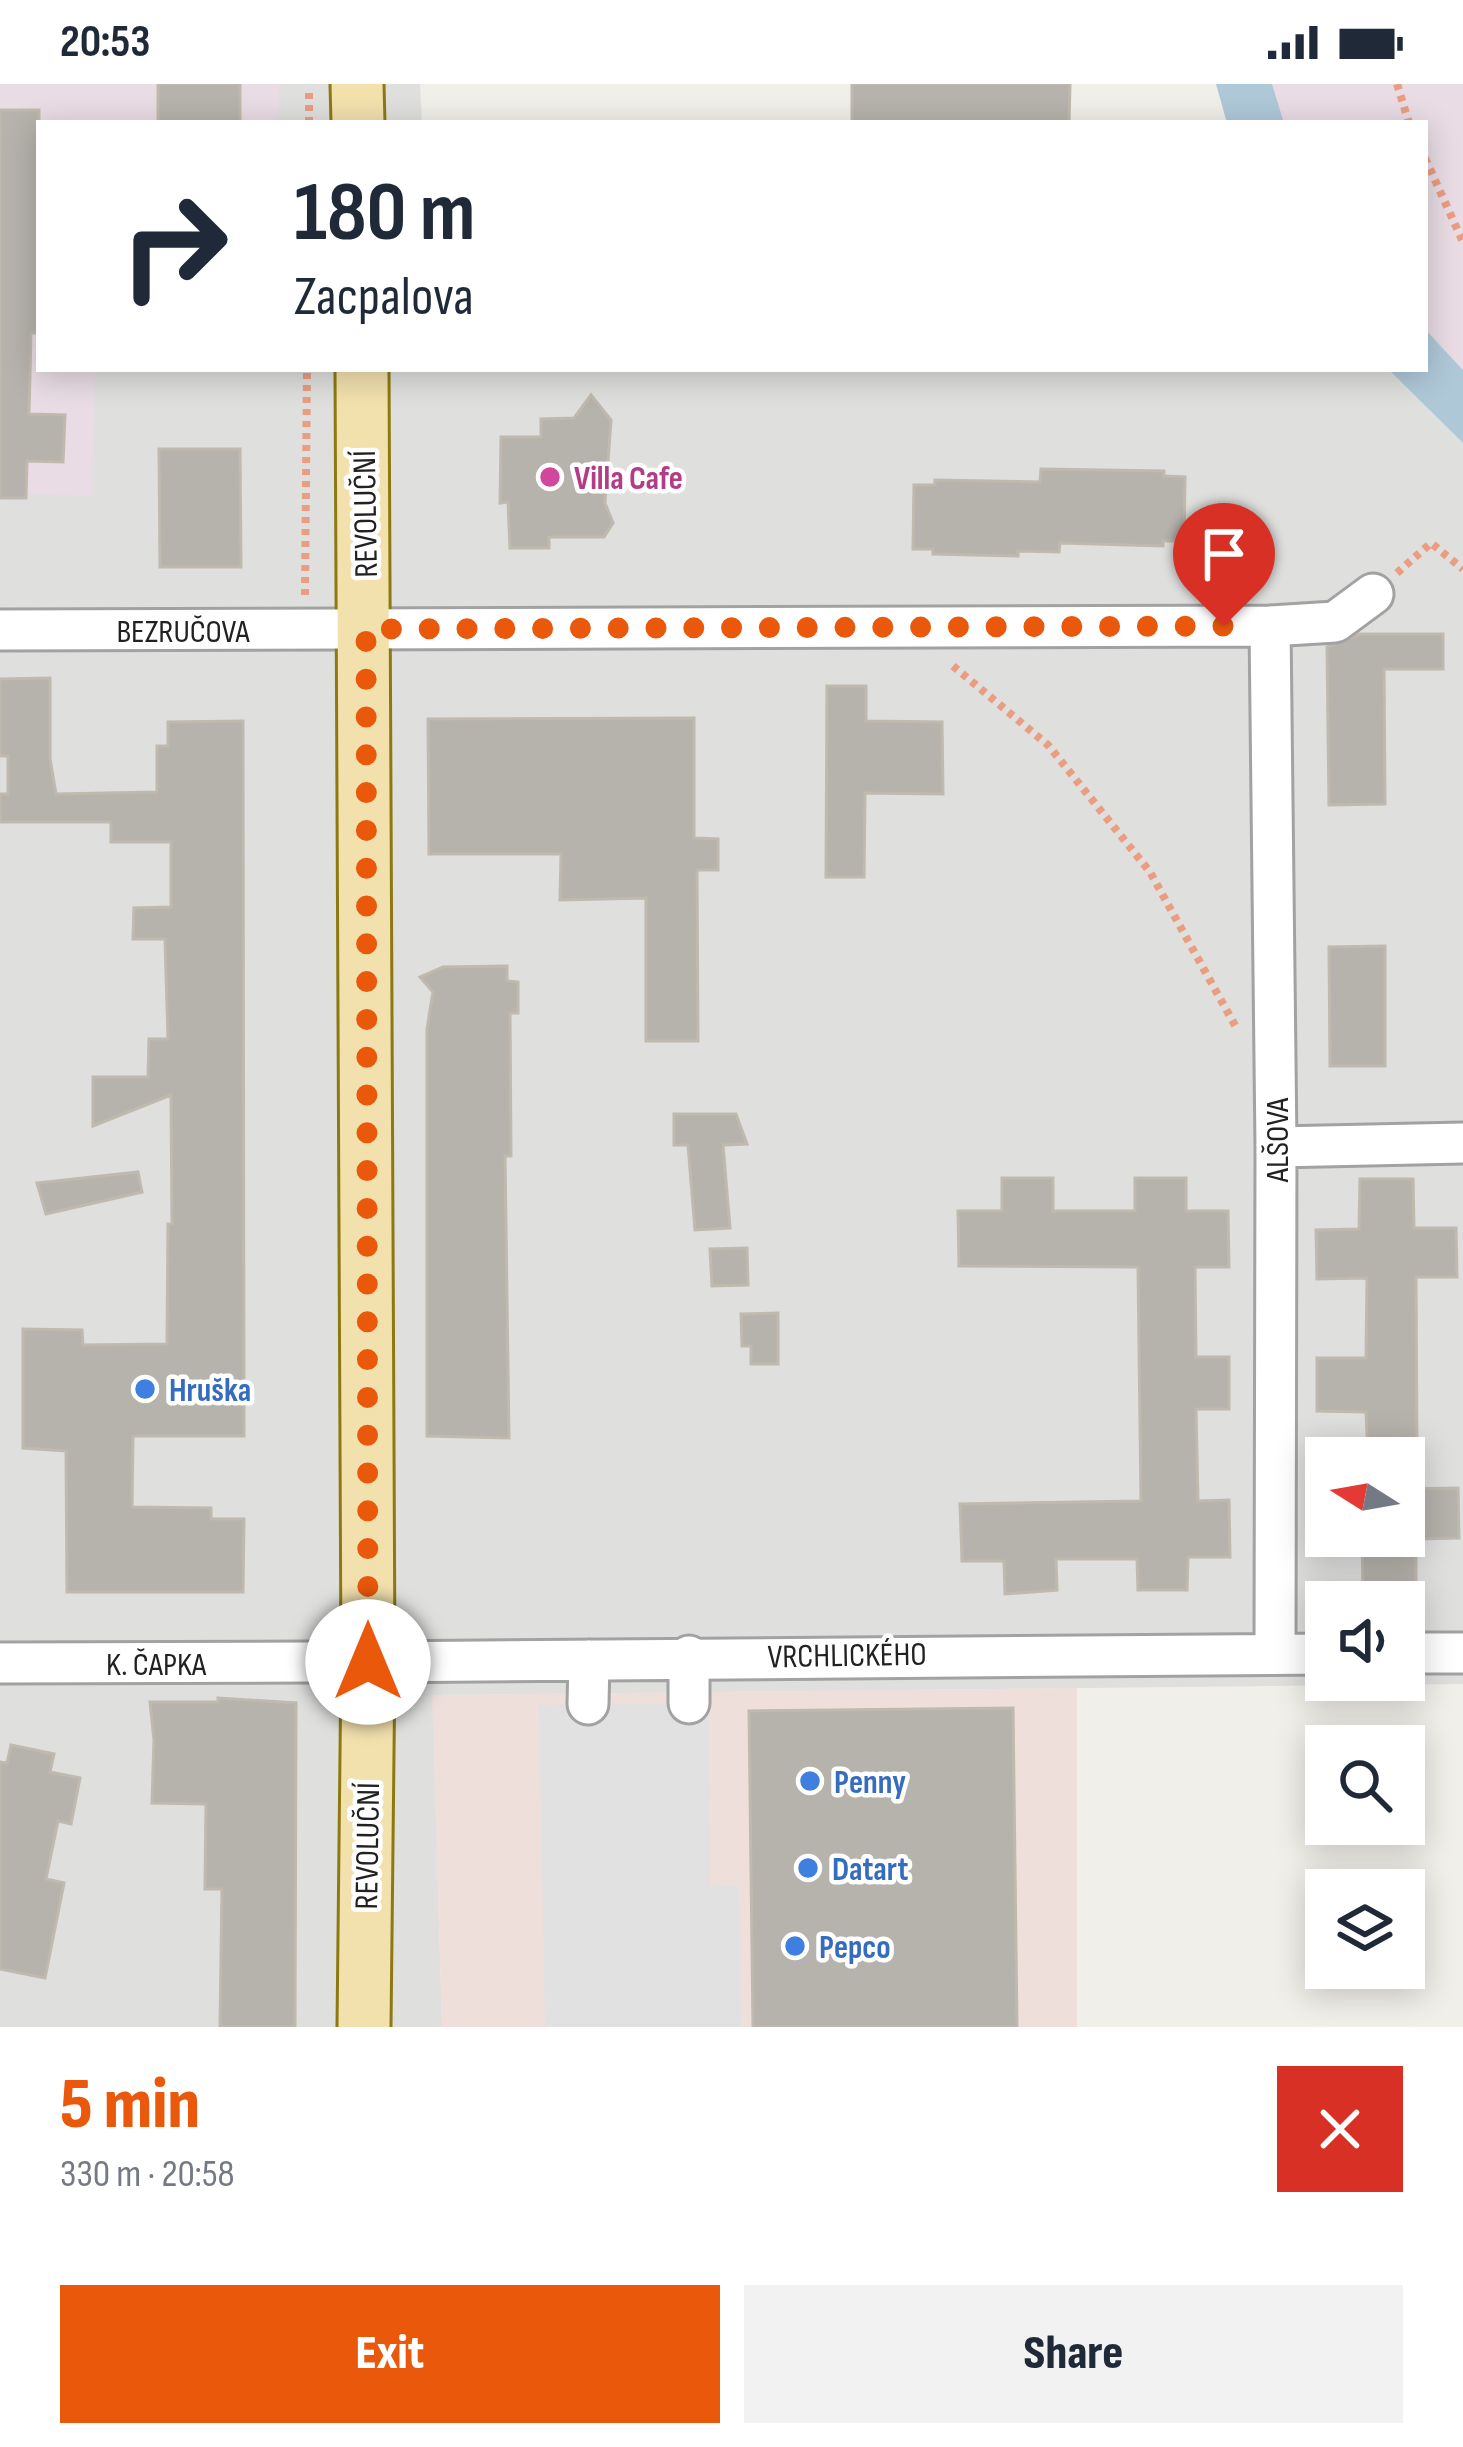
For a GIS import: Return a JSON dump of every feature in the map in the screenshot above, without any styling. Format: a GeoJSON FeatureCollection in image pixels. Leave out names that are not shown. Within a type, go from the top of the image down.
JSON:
{"type":"FeatureCollection","features":[{"type":"Feature","properties":{"kind":"main road"},"geometry":{"type":"LineString","coordinates":[[357,84],[358,120]]}},
{"type":"Feature","properties":{"kind":"main road","name":"REVOLUČNÍ"},"geometry":{"type":"LineString","coordinates":[[362,372],[368,1662],[364,2027]]}},
{"type":"Feature","properties":{"kind":"street","name":"BEZRUČOVA"},"geometry":{"type":"LineString","coordinates":[[0,630],[1270,626],[1335,622],[1373,594]]}},
{"type":"Feature","properties":{"kind":"street","name":"ALŠOVA"},"geometry":{"type":"LineString","coordinates":[[1270,626],[1276,1093],[1275,1654]]}},
{"type":"Feature","properties":{"kind":"street"},"geometry":{"type":"LineString","coordinates":[[1276,1147],[1463,1143]]}},
{"type":"Feature","properties":{"kind":"street"},"geometry":{"type":"LineString","coordinates":[[1425,1653],[1463,1653]]}},
{"type":"Feature","properties":{"kind":"street","name":"VRCHLICKÉHO"},"geometry":{"type":"LineString","coordinates":[[368,1662],[1305,1654]]}},
{"type":"Feature","properties":{"kind":"street"},"geometry":{"type":"LineString","coordinates":[[689,1656],[689,1702]]}},
{"type":"Feature","properties":{"kind":"street"},"geometry":{"type":"LineString","coordinates":[[588,1704],[589,1660]]}},
{"type":"Feature","properties":{"kind":"street","name":"K. ČAPKA"},"geometry":{"type":"LineString","coordinates":[[0,1663],[312,1662]]}},
{"type":"Feature","properties":{"kind":"path"},"geometry":{"type":"LineString","coordinates":[[309,84],[309,120]]}},
{"type":"Feature","properties":{"kind":"path"},"geometry":{"type":"LineString","coordinates":[[1397,84],[1408,120]]}},
{"type":"Feature","properties":{"kind":"path"},"geometry":{"type":"LineString","coordinates":[[1428,165],[1463,242]]}},
{"type":"Feature","properties":{"kind":"path"},"geometry":{"type":"LineString","coordinates":[[305,559],[307,372]]}},
{"type":"Feature","properties":{"kind":"path"},"geometry":{"type":"LineString","coordinates":[[1373,594],[1431,542],[1463,569]]}},
{"type":"Feature","properties":{"kind":"path"},"geometry":{"type":"LineString","coordinates":[[906,627],[1048,745],[1135,854],[1276,1093]]}},
{"type":"Feature","properties":{"kind":"shaded area"},"geometry":{"type":"Polygon","coordinates":[[[0,84],[420,84],[422,120],[36,120],[36,372],[1391,372],[1463,443],[1463,1684],[1425,1684],[1425,1581],[1305,1581],[1305,1686],[433,1695],[442,2027],[0,2027],[0,84]]]}},
{"type":"Feature","properties":{"kind":"shaded area"},"geometry":{"type":"Polygon","coordinates":[[[0,84],[279,84],[279,120],[36,120],[36,372],[95,372],[92,496],[0,493],[0,84]]]}},
{"type":"Feature","properties":{"kind":"shaded area"},"geometry":{"type":"Polygon","coordinates":[[[1272,84],[1463,84],[1463,370],[1428,332],[1428,120],[1283,120],[1272,84]]]}},
{"type":"Feature","properties":{"kind":"shaded area"},"geometry":{"type":"Polygon","coordinates":[[[1077,1688],[1077,2027],[442,2027],[432,1695],[1077,1688]]]}},
{"type":"Feature","properties":{"kind":"shaded area"},"geometry":{"type":"Polygon","coordinates":[[[539,1705],[709,1705],[710,1885],[739,1886],[741,2027],[545,2027],[539,1705]]]}},
{"type":"Feature","properties":{"kind":"water"},"geometry":{"type":"Polygon","coordinates":[[[1216,84],[1272,84],[1283,120],[1226,120],[1216,84]]]}},
{"type":"Feature","properties":{"kind":"water"},"geometry":{"type":"Polygon","coordinates":[[[1428,332],[1463,370],[1463,443],[1391,372],[1428,372],[1428,332]]]}},
{"type":"Feature","properties":{"kind":"building"},"geometry":{"type":"Polygon","coordinates":[[[158,84],[240,84],[240,120],[158,120],[158,84]]]}},
{"type":"Feature","properties":{"kind":"building"},"geometry":{"type":"Polygon","coordinates":[[[852,84],[1070,84],[1069,120],[852,120],[852,84]]]}},
{"type":"Feature","properties":{"kind":"building"},"geometry":{"type":"Polygon","coordinates":[[[0,110],[39,110],[36,333],[31,333],[29,414],[65,415],[63,462],[27,461],[26,498],[0,498],[0,110]]]}},
{"type":"Feature","properties":{"kind":"building","name":"Villa Cafe"},"geometry":{"type":"Polygon","coordinates":[[[591,395],[611,420],[605,503],[613,523],[604,537],[549,537],[549,548],[510,548],[508,502],[500,503],[501,437],[541,437],[541,419],[574,418],[591,395]]]}},
{"type":"Feature","properties":{"kind":"building"},"geometry":{"type":"Polygon","coordinates":[[[159,449],[240,449],[241,567],[160,567],[159,449]]]}},
{"type":"Feature","properties":{"kind":"building"},"geometry":{"type":"Polygon","coordinates":[[[1041,469],[1164,471],[1164,476],[1185,477],[1184,541],[1163,541],[1163,546],[1060,543],[1059,552],[1018,551],[1018,556],[933,554],[933,549],[913,549],[914,485],[935,485],[935,480],[1040,482],[1041,469]]]}},
{"type":"Feature","properties":{"kind":"building"},"geometry":{"type":"Polygon","coordinates":[[[1360,634],[1443,634],[1443,669],[1384,669],[1385,804],[1329,805],[1327,647],[1360,634]]]}},
{"type":"Feature","properties":{"kind":"building"},"geometry":{"type":"Polygon","coordinates":[[[50,678],[50,759],[56,794],[157,792],[157,746],[168,746],[168,722],[243,721],[244,1436],[133,1436],[132,1507],[211,1508],[211,1519],[244,1519],[243,1592],[67,1592],[66,1451],[23,1448],[23,1329],[82,1330],[83,1345],[167,1344],[168,1224],[172,1224],[171,1095],[93,1126],[93,1077],[148,1077],[149,1039],[168,1039],[165,939],[133,939],[134,908],[171,907],[171,842],[111,842],[111,822],[0,822],[0,794],[8,794],[8,756],[0,756],[0,679],[50,678]]]}},
{"type":"Feature","properties":{"kind":"building"},"geometry":{"type":"Polygon","coordinates":[[[827,686],[866,686],[866,721],[942,722],[943,794],[865,793],[864,877],[826,877],[827,686]]]}},
{"type":"Feature","properties":{"kind":"building"},"geometry":{"type":"Polygon","coordinates":[[[694,718],[694,838],[718,839],[718,870],[697,870],[698,1041],[646,1041],[646,898],[560,900],[561,854],[429,854],[428,719],[694,718]]]}},
{"type":"Feature","properties":{"kind":"building"},"geometry":{"type":"Polygon","coordinates":[[[1385,946],[1385,1066],[1330,1066],[1329,947],[1385,946]]]}},
{"type":"Feature","properties":{"kind":"building"},"geometry":{"type":"Polygon","coordinates":[[[507,966],[507,981],[518,982],[518,1013],[510,1013],[511,1156],[505,1156],[509,1438],[427,1436],[427,1029],[433,992],[420,977],[443,967],[507,966]]]}},
{"type":"Feature","properties":{"kind":"building"},"geometry":{"type":"Polygon","coordinates":[[[674,1114],[736,1114],[747,1144],[723,1145],[730,1228],[695,1230],[688,1145],[674,1145],[674,1114]]]}},
{"type":"Feature","properties":{"kind":"building"},"geometry":{"type":"Polygon","coordinates":[[[138,1172],[142,1192],[46,1214],[37,1183],[138,1172]]]}},
{"type":"Feature","properties":{"kind":"building"},"geometry":{"type":"Polygon","coordinates":[[[1002,1178],[1053,1178],[1053,1211],[1135,1211],[1135,1178],[1186,1178],[1186,1211],[1228,1211],[1229,1267],[1195,1267],[1196,1357],[1229,1357],[1229,1409],[1196,1409],[1198,1501],[1229,1500],[1230,1557],[1188,1557],[1187,1590],[1138,1590],[1137,1559],[1056,1559],[1057,1590],[1005,1594],[1004,1561],[962,1561],[960,1504],[1141,1501],[1138,1267],[959,1266],[958,1211],[1002,1211],[1002,1178]]]}},
{"type":"Feature","properties":{"kind":"building"},"geometry":{"type":"Polygon","coordinates":[[[1360,1179],[1413,1179],[1414,1228],[1456,1228],[1457,1277],[1416,1277],[1417,1437],[1367,1437],[1366,1412],[1317,1411],[1317,1358],[1366,1358],[1367,1278],[1317,1279],[1316,1230],[1359,1229],[1360,1179]]]}},
{"type":"Feature","properties":{"kind":"building"},"geometry":{"type":"Polygon","coordinates":[[[747,1248],[748,1285],[712,1286],[710,1249],[747,1248]]]}},
{"type":"Feature","properties":{"kind":"building"},"geometry":{"type":"Polygon","coordinates":[[[778,1313],[778,1364],[751,1364],[751,1346],[742,1346],[741,1314],[778,1313]]]}},
{"type":"Feature","properties":{"kind":"building"},"geometry":{"type":"Polygon","coordinates":[[[1458,1488],[1459,1538],[1425,1539],[1425,1489],[1458,1488]]]}},
{"type":"Feature","properties":{"kind":"building"},"geometry":{"type":"Polygon","coordinates":[[[1362,1557],[1416,1557],[1416,1581],[1363,1581],[1362,1557]]]}},
{"type":"Feature","properties":{"kind":"building"},"geometry":{"type":"Polygon","coordinates":[[[218,1698],[296,1703],[295,2027],[220,2027],[222,1889],[205,1889],[206,1804],[152,1803],[150,1702],[218,1702],[218,1698]]]}},
{"type":"Feature","properties":{"kind":"building"},"geometry":{"type":"Polygon","coordinates":[[[1013,1708],[1017,2027],[753,2027],[749,1711],[1013,1708]]]}},
{"type":"Feature","properties":{"kind":"building"},"geometry":{"type":"Polygon","coordinates":[[[11,1745],[54,1754],[50,1772],[80,1778],[71,1824],[58,1821],[46,1879],[64,1883],[45,1978],[0,1969],[0,1762],[7,1763],[11,1745]]]}},
{"type":"Feature","properties":{"kind":"place","name":"Villa Cafe"},"geometry":{"type":"Point","coordinates":[550,477]}},
{"type":"Feature","properties":{"kind":"place","name":"Hruška"},"geometry":{"type":"Point","coordinates":[145,1389]}},
{"type":"Feature","properties":{"kind":"place","name":"Penny"},"geometry":{"type":"Point","coordinates":[810,1781]}},
{"type":"Feature","properties":{"kind":"place","name":"Datart"},"geometry":{"type":"Point","coordinates":[808,1868]}},
{"type":"Feature","properties":{"kind":"place","name":"Pepco"},"geometry":{"type":"Point","coordinates":[795,1946]}},
{"type":"Feature","properties":{"kind":"route"},"geometry":{"type":"LineString","coordinates":[[368,1662],[366,629],[1224,626]]}}]}
